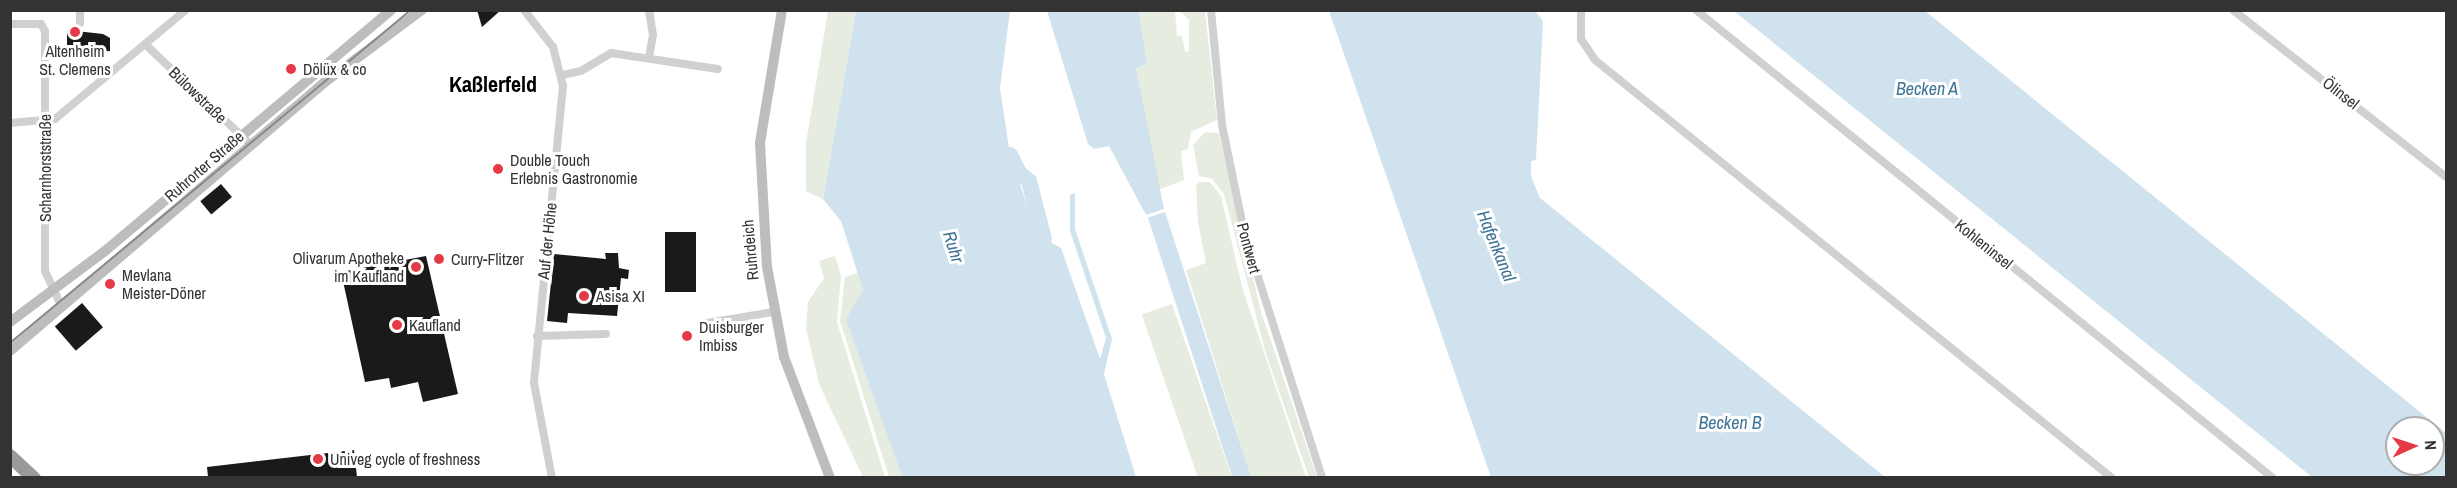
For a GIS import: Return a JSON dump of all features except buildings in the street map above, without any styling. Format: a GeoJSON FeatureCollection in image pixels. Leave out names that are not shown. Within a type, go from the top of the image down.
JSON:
{"type":"FeatureCollection","features":[{"type":"Feature","properties":{"kind":"highway"},"geometry":{"type":"LineString","coordinates":[[13,458],[34,477]]}},
{"type":"Feature","properties":{"kind":"main road","name":"Ruhrorter Straße"},"geometry":{"type":"LineString","coordinates":[[10,322],[97,257],[391,10]]}},
{"type":"Feature","properties":{"kind":"main road","name":"Ruhrorter Straße"},"geometry":{"type":"LineString","coordinates":[[10,351],[250,145],[422,10]]}},
{"type":"Feature","properties":{"kind":"main road","name":"Ruhrdeich"},"geometry":{"type":"LineString","coordinates":[[782,10],[760,143],[760,190],[773,312],[784,357],[831,477]]}},
{"type":"Feature","properties":{"kind":"street"},"geometry":{"type":"LineString","coordinates":[[80,10],[80,23]]}},
{"type":"Feature","properties":{"kind":"street"},"geometry":{"type":"LineString","coordinates":[[10,123],[45,123],[186,10]]}},
{"type":"Feature","properties":{"kind":"street","name":"Auf der Höhe"},"geometry":{"type":"LineString","coordinates":[[524,10],[553,47],[562,75],[534,383],[552,477]]}},
{"type":"Feature","properties":{"kind":"street"},"geometry":{"type":"LineString","coordinates":[[648,10],[653,35],[650,58]]}},
{"type":"Feature","properties":{"kind":"street","name":"Pontwert"},"geometry":{"type":"LineString","coordinates":[[1211,10],[1221,114],[1245,236],[1322,477]]}},
{"type":"Feature","properties":{"kind":"street"},"geometry":{"type":"LineString","coordinates":[[1581,10],[1581,39],[1595,60],[2112,477]]}},
{"type":"Feature","properties":{"kind":"street","name":"Kohleninsel"},"geometry":{"type":"LineString","coordinates":[[1695,10],[2273,477]]}},
{"type":"Feature","properties":{"kind":"street","name":"Ölinsel"},"geometry":{"type":"LineString","coordinates":[[2233,10],[2446,177]]}},
{"type":"Feature","properties":{"kind":"street","name":"Scharnhorststraße"},"geometry":{"type":"LineString","coordinates":[[10,24],[44,26],[45,271],[50,290],[62,307]]}},
{"type":"Feature","properties":{"kind":"street","name":"Bülowstraße"},"geometry":{"type":"LineString","coordinates":[[145,44],[250,145]]}},
{"type":"Feature","properties":{"kind":"street"},"geometry":{"type":"LineString","coordinates":[[562,75],[581,71],[604,54],[650,58],[718,69]]}},
{"type":"Feature","properties":{"kind":"street"},"geometry":{"type":"LineString","coordinates":[[701,324],[773,312]]}},
{"type":"Feature","properties":{"kind":"street"},"geometry":{"type":"LineString","coordinates":[[537,336],[606,334]]}},
{"type":"Feature","properties":{"kind":"shaded area"},"geometry":{"type":"Polygon","coordinates":[[[828,11],[856,11],[823,199],[806,191],[806,143],[828,11]]]}},
{"type":"Feature","properties":{"kind":"shaded area"},"geometry":{"type":"Polygon","coordinates":[[[1139,11],[1175,11],[1177,36],[1182,36],[1185,52],[1189,51],[1189,20],[1180,11],[1205,11],[1217,120],[1191,132],[1188,149],[1181,151],[1184,180],[1158,190],[1136,67],[1147,64],[1139,11]]]}},
{"type":"Feature","properties":{"kind":"shaded area"},"geometry":{"type":"Polygon","coordinates":[[[1205,132],[1219,133],[1261,312],[1317,477],[1309,477],[1266,354],[1224,194],[1212,179],[1199,176],[1193,145],[1205,132]]]}},
{"type":"Feature","properties":{"kind":"shaded area"},"geometry":{"type":"Polygon","coordinates":[[[1200,182],[1210,182],[1221,196],[1242,287],[1306,477],[1251,477],[1186,270],[1206,263],[1198,222],[1196,185],[1200,182]]]}},
{"type":"Feature","properties":{"kind":"shaded area"},"geometry":{"type":"Polygon","coordinates":[[[835,256],[841,276],[837,322],[885,477],[863,477],[819,384],[806,328],[808,302],[824,278],[819,261],[835,256]]]}},
{"type":"Feature","properties":{"kind":"shaded area"},"geometry":{"type":"Polygon","coordinates":[[[858,273],[863,290],[847,319],[902,477],[889,477],[840,321],[845,277],[858,273]]]}},
{"type":"Feature","properties":{"kind":"shaded area"},"geometry":{"type":"Polygon","coordinates":[[[1172,304],[1231,476],[1198,478],[1142,314],[1172,304]]]}},
{"type":"Feature","properties":{"kind":"water","name":"Ruhr"},"geometry":{"type":"Polygon","coordinates":[[[856,11],[1010,11],[1000,88],[1010,155],[1037,235],[1061,248],[1100,359],[1106,338],[1070,231],[1070,195],[1075,193],[1075,229],[1112,339],[1104,374],[1136,477],[902,477],[846,319],[863,290],[841,221],[823,199],[856,11]]]}},
{"type":"Feature","properties":{"kind":"water"},"geometry":{"type":"Polygon","coordinates":[[[1047,11],[1139,11],[1147,64],[1136,68],[1164,209],[1146,215],[1109,146],[1094,149],[1088,144],[1047,11]]]}},
{"type":"Feature","properties":{"kind":"water"},"geometry":{"type":"Polygon","coordinates":[[[1329,11],[1535,11],[1543,21],[1536,160],[1531,161],[1531,176],[1540,198],[1885,477],[1491,477],[1329,11]]]}},
{"type":"Feature","properties":{"kind":"water","name":"Becken A"},"geometry":{"type":"Polygon","coordinates":[[[1734,11],[1925,11],[2425,416],[2385,416],[2385,476],[2445,476],[2445,432],[2446,477],[2312,477],[1734,11]]]}},
{"type":"Feature","properties":{"kind":"water"},"geometry":{"type":"Polygon","coordinates":[[[1165,212],[1251,477],[1233,478],[1148,218],[1165,212]]]}},
{"type":"Feature","properties":{"kind":"waterway"},"geometry":{"type":"LineString","coordinates":[[1010,155],[1019,173],[1029,181],[1044,239]]}},
{"type":"Feature","properties":{"kind":"tram line"},"geometry":{"type":"LineString","coordinates":[[10,343],[411,10]]}},
{"type":"Feature","properties":{"kind":"place","name":"Altenheim St. Clemens"},"geometry":{"type":"Point","coordinates":[75,32]}},
{"type":"Feature","properties":{"kind":"place","name":"Dölüx & co"},"geometry":{"type":"Point","coordinates":[291,69]}},
{"type":"Feature","properties":{"kind":"place","name":"Double Touch Erlebnis Gastronomie"},"geometry":{"type":"Point","coordinates":[498,169]}},
{"type":"Feature","properties":{"kind":"place","name":"Curry-Flitzer"},"geometry":{"type":"Point","coordinates":[439,259]}},
{"type":"Feature","properties":{"kind":"place","name":"Olivarum Apotheke im Kaufland"},"geometry":{"type":"Point","coordinates":[416,267]}},
{"type":"Feature","properties":{"kind":"place","name":"Mevlana Meister-Döner"},"geometry":{"type":"Point","coordinates":[110,284]}},
{"type":"Feature","properties":{"kind":"place","name":"Asisa XI"},"geometry":{"type":"Point","coordinates":[584,296]}},
{"type":"Feature","properties":{"kind":"place","name":"Kaufland"},"geometry":{"type":"Point","coordinates":[397,325]}},
{"type":"Feature","properties":{"kind":"place","name":"Duisburger Imbiss"},"geometry":{"type":"Point","coordinates":[687,336]}},
{"type":"Feature","properties":{"kind":"place","name":"Univeg cycle of freshness"},"geometry":{"type":"Point","coordinates":[318,459]}},
{"type":"Feature","properties":{"kind":"district","name":"Kaßlerfeld"},"geometry":{"type":"Point","coordinates":[493,85]}},
{"type":"Feature","properties":{"kind":"water label","name":"Hafenkanal"},"geometry":{"type":"Point","coordinates":[1496,246]}},
{"type":"Feature","properties":{"kind":"water label","name":"Becken B"},"geometry":{"type":"Point","coordinates":[1730,423]}}]}
